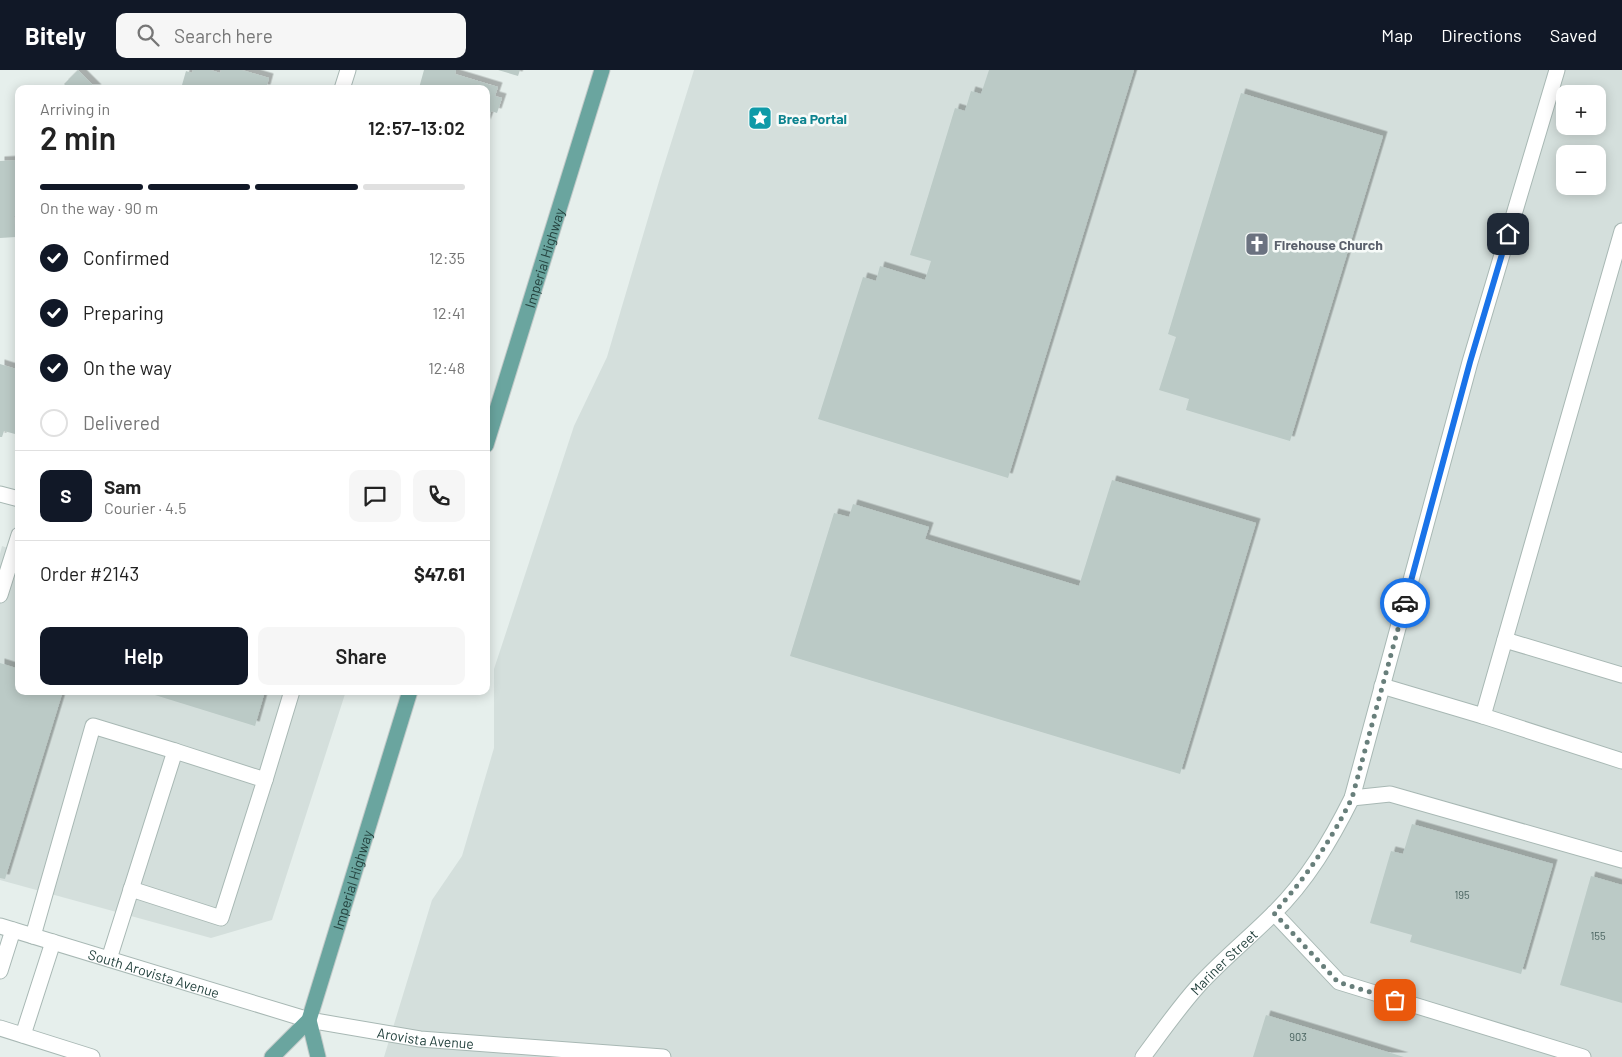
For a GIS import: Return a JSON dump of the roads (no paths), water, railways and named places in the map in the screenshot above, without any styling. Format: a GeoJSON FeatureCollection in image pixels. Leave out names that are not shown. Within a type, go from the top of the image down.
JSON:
{"type":"FeatureCollection","features":[{"type":"Feature","properties":{"kind":"main road","name":"Imperial Highway"},"geometry":{"type":"LineString","coordinates":[[490,432],[602,70]]}},
{"type":"Feature","properties":{"kind":"main road","name":"Imperial Highway"},"geometry":{"type":"LineString","coordinates":[[272,1057],[309,1020],[409,695]]}},
{"type":"Feature","properties":{"kind":"main road"},"geometry":{"type":"LineString","coordinates":[[309,1020],[318,1057]]}},
{"type":"Feature","properties":{"kind":"street"},"geometry":{"type":"LineString","coordinates":[[343,85],[348,70]]}},
{"type":"Feature","properties":{"kind":"street","name":"Mariner Street"},"geometry":{"type":"LineString","coordinates":[[1143,1057],[1199,985],[1274,913],[1317,861],[1352,798],[1470,362],[1557,70]]}},
{"type":"Feature","properties":{"kind":"street"},"geometry":{"type":"LineString","coordinates":[[1483,716],[1622,231]]}},
{"type":"Feature","properties":{"kind":"street"},"geometry":{"type":"LineString","coordinates":[[0,494],[15,499]]}},
{"type":"Feature","properties":{"kind":"street"},"geometry":{"type":"LineString","coordinates":[[0,595],[15,548]]}},
{"type":"Feature","properties":{"kind":"street"},"geometry":{"type":"LineString","coordinates":[[1505,640],[1622,675]]}},
{"type":"Feature","properties":{"kind":"street"},"geometry":{"type":"LineString","coordinates":[[1382,686],[1622,760]]}},
{"type":"Feature","properties":{"kind":"street"},"geometry":{"type":"LineString","coordinates":[[131,889],[221,918],[291,695]]}},
{"type":"Feature","properties":{"kind":"street"},"geometry":{"type":"LineString","coordinates":[[33,936],[93,726],[265,780]]}},
{"type":"Feature","properties":{"kind":"street"},"geometry":{"type":"LineString","coordinates":[[109,959],[175,751]]}},
{"type":"Feature","properties":{"kind":"street"},"geometry":{"type":"LineString","coordinates":[[1352,798],[1390,794],[1622,860]]}},
{"type":"Feature","properties":{"kind":"street"},"geometry":{"type":"LineString","coordinates":[[1274,913],[1338,982],[1583,1057]]}},
{"type":"Feature","properties":{"kind":"street"},"geometry":{"type":"LineString","coordinates":[[0,972],[6,928]]}},
{"type":"Feature","properties":{"kind":"street","name":"South Arovista Avenue"},"geometry":{"type":"LineString","coordinates":[[6,928],[309,1020]]}},
{"type":"Feature","properties":{"kind":"street"},"geometry":{"type":"LineString","coordinates":[[23,1036],[53,942]]}},
{"type":"Feature","properties":{"kind":"street","name":"Arovista Avenue"},"geometry":{"type":"LineString","coordinates":[[309,1020],[420,1039],[663,1057]]}},
{"type":"Feature","properties":{"kind":"street"},"geometry":{"type":"LineString","coordinates":[[0,1028],[92,1057]]}},
{"type":"Feature","properties":{"kind":"place","name":"Brea Portal"},"geometry":{"type":"Point","coordinates":[760,118]}},
{"type":"Feature","properties":{"kind":"place","name":"Firehouse Church"},"geometry":{"type":"Point","coordinates":[1257,244]}}]}
